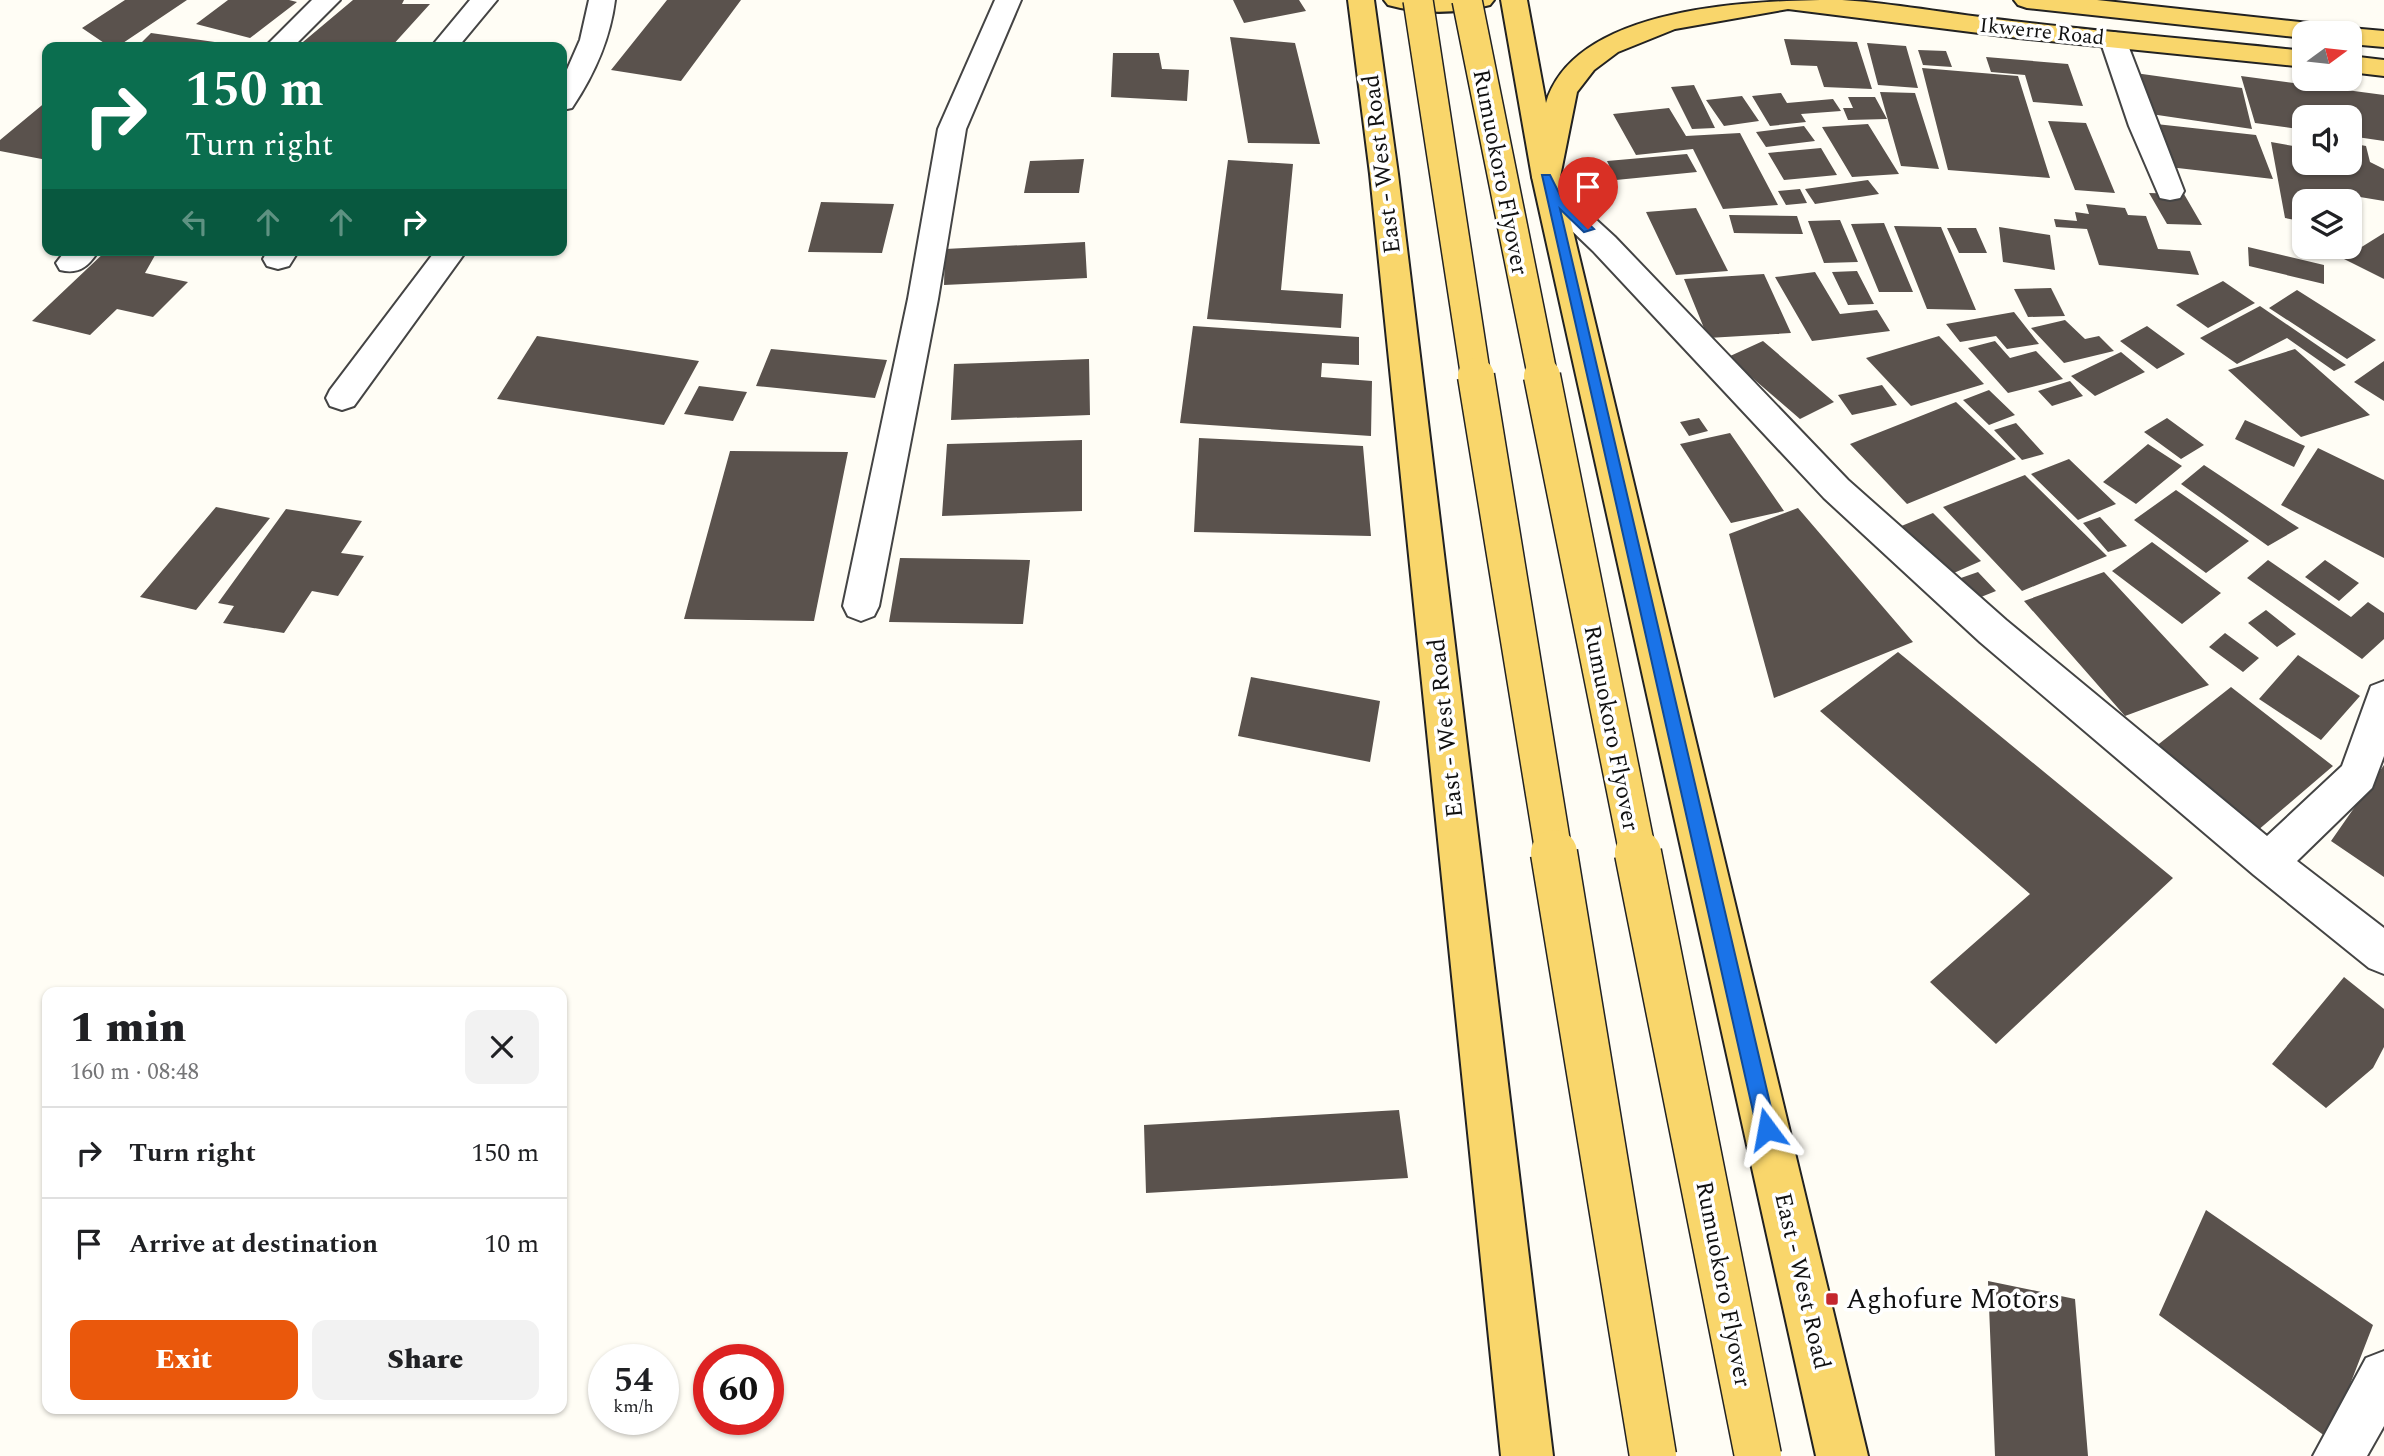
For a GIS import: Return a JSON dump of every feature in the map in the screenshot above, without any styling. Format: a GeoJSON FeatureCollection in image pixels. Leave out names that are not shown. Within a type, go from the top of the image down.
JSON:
{"type":"FeatureCollection","features":[{"type":"Feature","properties":{"kind":"main road","name":"East - West Road"},"geometry":{"type":"LineString","coordinates":[[1361,0],[1384,174],[1527,1456]]}},
{"type":"Feature","properties":{"kind":"main road"},"geometry":{"type":"LineString","coordinates":[[1396,0],[1443,5],[1481,0]]}},
{"type":"Feature","properties":{"kind":"main road"},"geometry":{"type":"LineString","coordinates":[[1418,0],[1454,243],[1653,1456]]}},
{"type":"Feature","properties":{"kind":"main road","name":"Rumuokoro Flyover"},"geometry":{"type":"LineString","coordinates":[[1467,0],[1758,1456]]}},
{"type":"Feature","properties":{"kind":"main road","name":"East - West Road"},"geometry":{"type":"LineString","coordinates":[[1514,0],[1546,177],[1843,1456]]}},
{"type":"Feature","properties":{"kind":"main road","name":"Ikwerre Road"},"geometry":{"type":"LineString","coordinates":[[1781,0],[2292,59]]}},
{"type":"Feature","properties":{"kind":"main road","name":"Ikwerre Road"},"geometry":{"type":"LineString","coordinates":[[2027,0],[2292,29]]}},
{"type":"Feature","properties":{"kind":"main road"},"geometry":{"type":"LineString","coordinates":[[1546,177],[1565,87],[1588,61],[1615,42],[1650,29],[1695,17],[1788,1]]}},
{"type":"Feature","properties":{"kind":"main road"},"geometry":{"type":"LineString","coordinates":[[2362,37],[2384,39]]}},
{"type":"Feature","properties":{"kind":"main road"},"geometry":{"type":"LineString","coordinates":[[2362,65],[2384,68]]}},
{"type":"Feature","properties":{"kind":"street"},"geometry":{"type":"LineString","coordinates":[[283,42],[327,0]]}},
{"type":"Feature","properties":{"kind":"street"},"geometry":{"type":"LineString","coordinates":[[448,42],[484,0]]}},
{"type":"Feature","properties":{"kind":"street"},"geometry":{"type":"LineString","coordinates":[[567,96],[600,17],[602,0]]}},
{"type":"Feature","properties":{"kind":"street"},"geometry":{"type":"LineString","coordinates":[[861,606],[923,299],[952,129],[1008,0]]}},
{"type":"Feature","properties":{"kind":"street"},"geometry":{"type":"LineString","coordinates":[[2113,40],[2134,104],[2170,191]]}},
{"type":"Feature","properties":{"kind":"street"},"geometry":{"type":"LineString","coordinates":[[1546,177],[1556,199],[1605,244],[1726,376],[1836,489],[1993,631],[2268,862],[2384,954]]}},
{"type":"Feature","properties":{"kind":"street"},"geometry":{"type":"LineString","coordinates":[[342,398],[448,256]]}},
{"type":"Feature","properties":{"kind":"street"},"geometry":{"type":"LineString","coordinates":[[2268,862],[2358,776],[2384,697]]}},
{"type":"Feature","properties":{"kind":"street"},"geometry":{"type":"LineString","coordinates":[[2339,1456],[2384,1376]]}},
{"type":"Feature","properties":{"kind":"building"},"geometry":{"type":"Polygon","coordinates":[[[125,0],[187,0],[124,42],[103,42],[82,28],[125,0]]]}},
{"type":"Feature","properties":{"kind":"building"},"geometry":{"type":"Polygon","coordinates":[[[228,0],[297,2],[250,38],[196,24],[228,0]]]}},
{"type":"Feature","properties":{"kind":"building"},"geometry":{"type":"Polygon","coordinates":[[[353,0],[404,0],[402,4],[430,4],[396,42],[303,42],[353,0]]]}},
{"type":"Feature","properties":{"kind":"building"},"geometry":{"type":"Polygon","coordinates":[[[667,0],[741,0],[681,81],[611,70],[667,0]]]}},
{"type":"Feature","properties":{"kind":"building"},"geometry":{"type":"Polygon","coordinates":[[[1233,0],[1299,0],[1306,11],[1244,23],[1233,0]]]}},
{"type":"Feature","properties":{"kind":"building"},"geometry":{"type":"Polygon","coordinates":[[[151,33],[215,42],[142,42],[151,33]]]}},
{"type":"Feature","properties":{"kind":"building"},"geometry":{"type":"Polygon","coordinates":[[[1230,37],[1295,43],[1320,144],[1248,143],[1230,37]]]}},
{"type":"Feature","properties":{"kind":"building"},"geometry":{"type":"Polygon","coordinates":[[[1784,39],[1857,42],[1872,89],[1824,87],[1817,66],[1791,65],[1784,39]]]}},
{"type":"Feature","properties":{"kind":"building"},"geometry":{"type":"Polygon","coordinates":[[[1867,43],[1906,46],[1918,88],[1878,85],[1867,43]]]}},
{"type":"Feature","properties":{"kind":"building"},"geometry":{"type":"Polygon","coordinates":[[[1918,50],[1946,51],[1952,67],[1923,65],[1918,50]]]}},
{"type":"Feature","properties":{"kind":"building"},"geometry":{"type":"Polygon","coordinates":[[[1113,53],[1159,53],[1162,69],[1189,70],[1187,101],[1111,97],[1113,53]]]}},
{"type":"Feature","properties":{"kind":"building"},"geometry":{"type":"Polygon","coordinates":[[[1986,57],[2068,64],[2083,106],[2033,102],[2025,75],[1991,72],[1986,57]]]}},
{"type":"Feature","properties":{"kind":"building"},"geometry":{"type":"Polygon","coordinates":[[[1922,68],[2018,76],[2050,178],[1948,170],[1922,68]]]}},
{"type":"Feature","properties":{"kind":"building"},"geometry":{"type":"Polygon","coordinates":[[[2135,73],[2242,88],[2252,129],[2144,113],[2135,73]]]}},
{"type":"Feature","properties":{"kind":"building"},"geometry":{"type":"Polygon","coordinates":[[[2241,76],[2292,83],[2292,91],[2354,91],[2384,95],[2384,141],[2362,138],[2362,105],[2292,105],[2292,128],[2255,123],[2241,76]]]}},
{"type":"Feature","properties":{"kind":"building"},"geometry":{"type":"Polygon","coordinates":[[[1694,85],[1715,128],[1692,129],[1671,87],[1694,85]]]}},
{"type":"Feature","properties":{"kind":"building"},"geometry":{"type":"Polygon","coordinates":[[[1880,92],[1915,93],[1939,169],[1901,166],[1880,92]]]}},
{"type":"Feature","properties":{"kind":"building"},"geometry":{"type":"Polygon","coordinates":[[[1781,93],[1787,103],[1833,99],[1841,111],[1801,114],[1806,122],[1770,126],[1752,96],[1781,93]]]}},
{"type":"Feature","properties":{"kind":"building"},"geometry":{"type":"Polygon","coordinates":[[[1742,96],[1759,121],[1724,126],[1706,100],[1742,96]]]}},
{"type":"Feature","properties":{"kind":"building"},"geometry":{"type":"Polygon","coordinates":[[[1848,97],[1875,97],[1887,119],[1848,120],[1843,108],[1853,108],[1848,97]]]}},
{"type":"Feature","properties":{"kind":"building"},"geometry":{"type":"Polygon","coordinates":[[[42,105],[42,159],[0,151],[0,140],[42,105]]]}},
{"type":"Feature","properties":{"kind":"building"},"geometry":{"type":"Polygon","coordinates":[[[1669,108],[1686,136],[1740,133],[1778,205],[1723,209],[1693,149],[1636,155],[1613,114],[1669,108]]]}},
{"type":"Feature","properties":{"kind":"building"},"geometry":{"type":"Polygon","coordinates":[[[2048,121],[2086,123],[2115,193],[2075,190],[2048,121]]]}},
{"type":"Feature","properties":{"kind":"building"},"geometry":{"type":"Polygon","coordinates":[[[1868,124],[1899,174],[1852,177],[1822,127],[1868,124]]]}},
{"type":"Feature","properties":{"kind":"building"},"geometry":{"type":"Polygon","coordinates":[[[2156,124],[2256,135],[2273,179],[2169,167],[2156,124]]]}},
{"type":"Feature","properties":{"kind":"building"},"geometry":{"type":"Polygon","coordinates":[[[1804,126],[1815,141],[1766,147],[1756,132],[1804,126]]]}},
{"type":"Feature","properties":{"kind":"building"},"geometry":{"type":"Polygon","coordinates":[[[2271,142],[2292,146],[2292,175],[2362,175],[2362,145],[2366,146],[2370,162],[2384,169],[2384,201],[2362,197],[2362,189],[2292,189],[2292,219],[2285,218],[2271,142]]]}},
{"type":"Feature","properties":{"kind":"building"},"geometry":{"type":"Polygon","coordinates":[[[1821,148],[1837,175],[1784,180],[1768,153],[1821,148]]]}},
{"type":"Feature","properties":{"kind":"building"},"geometry":{"type":"Polygon","coordinates":[[[1687,154],[1697,172],[1616,180],[1607,161],[1687,154]]]}},
{"type":"Feature","properties":{"kind":"building"},"geometry":{"type":"Polygon","coordinates":[[[1084,159],[1079,193],[1024,193],[1030,161],[1084,159]]]}},
{"type":"Feature","properties":{"kind":"building"},"geometry":{"type":"Polygon","coordinates":[[[1228,160],[1293,164],[1281,290],[1343,294],[1341,328],[1207,319],[1228,160]]]}},
{"type":"Feature","properties":{"kind":"building"},"geometry":{"type":"Polygon","coordinates":[[[1868,180],[1879,194],[1815,204],[1805,189],[1868,180]]]}},
{"type":"Feature","properties":{"kind":"building"},"geometry":{"type":"Polygon","coordinates":[[[1800,189],[1807,203],[1786,205],[1778,191],[1800,189]]]}},
{"type":"Feature","properties":{"kind":"building"},"geometry":{"type":"Polygon","coordinates":[[[2149,193],[2184,194],[2202,225],[2167,224],[2149,193]]]}},
{"type":"Feature","properties":{"kind":"building"},"geometry":{"type":"Polygon","coordinates":[[[821,202],[894,204],[882,253],[808,252],[821,202]]]}},
{"type":"Feature","properties":{"kind":"building"},"geometry":{"type":"Polygon","coordinates":[[[2086,204],[2125,208],[2128,215],[2146,216],[2158,249],[2190,251],[2199,275],[2099,265],[2087,229],[2056,227],[2054,219],[2077,221],[2075,212],[2089,214],[2086,204]]]}},
{"type":"Feature","properties":{"kind":"building"},"geometry":{"type":"Polygon","coordinates":[[[1696,208],[1728,271],[1676,275],[1646,212],[1696,208]]]}},
{"type":"Feature","properties":{"kind":"building"},"geometry":{"type":"Polygon","coordinates":[[[1729,215],[1797,216],[1803,234],[1734,233],[1729,215]]]}},
{"type":"Feature","properties":{"kind":"building"},"geometry":{"type":"Polygon","coordinates":[[[1840,220],[1858,262],[1824,263],[1808,221],[1840,220]]]}},
{"type":"Feature","properties":{"kind":"building"},"geometry":{"type":"Polygon","coordinates":[[[1884,223],[1913,292],[1879,292],[1851,224],[1884,223]]]}},
{"type":"Feature","properties":{"kind":"building"},"geometry":{"type":"Polygon","coordinates":[[[1894,226],[1941,227],[1976,310],[1927,309],[1894,226]]]}},
{"type":"Feature","properties":{"kind":"building"},"geometry":{"type":"Polygon","coordinates":[[[1999,227],[2050,235],[2055,270],[2003,262],[1999,227]]]}},
{"type":"Feature","properties":{"kind":"building"},"geometry":{"type":"Polygon","coordinates":[[[1947,228],[1976,228],[1987,253],[1959,253],[1947,228]]]}},
{"type":"Feature","properties":{"kind":"building"},"geometry":{"type":"Polygon","coordinates":[[[2384,233],[2384,279],[2344,259],[2362,259],[2362,247],[2384,233]]]}},
{"type":"Feature","properties":{"kind":"building"},"geometry":{"type":"Polygon","coordinates":[[[1085,242],[1087,278],[944,285],[945,249],[1085,242]]]}},
{"type":"Feature","properties":{"kind":"building"},"geometry":{"type":"Polygon","coordinates":[[[2248,247],[2324,265],[2324,284],[2249,266],[2248,247]]]}},
{"type":"Feature","properties":{"kind":"building"},"geometry":{"type":"Polygon","coordinates":[[[101,256],[155,256],[145,273],[188,282],[153,317],[117,309],[90,335],[32,321],[101,256]]]}},
{"type":"Feature","properties":{"kind":"building"},"geometry":{"type":"Polygon","coordinates":[[[1857,271],[1874,304],[1848,305],[1832,272],[1857,271]]]}},
{"type":"Feature","properties":{"kind":"building"},"geometry":{"type":"Polygon","coordinates":[[[1815,272],[1840,314],[1877,310],[1890,331],[1812,341],[1775,277],[1815,272]]]}},
{"type":"Feature","properties":{"kind":"building"},"geometry":{"type":"Polygon","coordinates":[[[1764,274],[1791,333],[1708,338],[1684,279],[1764,274]]]}},
{"type":"Feature","properties":{"kind":"building"},"geometry":{"type":"Polygon","coordinates":[[[2223,281],[2255,303],[2208,328],[2176,305],[2223,281]]]}},
{"type":"Feature","properties":{"kind":"building"},"geometry":{"type":"Polygon","coordinates":[[[2051,288],[2065,316],[2028,317],[2014,289],[2051,288]]]}},
{"type":"Feature","properties":{"kind":"building"},"geometry":{"type":"Polygon","coordinates":[[[2297,290],[2376,340],[2347,359],[2269,308],[2297,290]]]}},
{"type":"Feature","properties":{"kind":"building"},"geometry":{"type":"Polygon","coordinates":[[[2260,306],[2346,365],[2334,371],[2287,338],[2237,364],[2200,338],[2260,306]]]}},
{"type":"Feature","properties":{"kind":"building"},"geometry":{"type":"Polygon","coordinates":[[[2014,312],[2039,344],[2007,349],[1996,336],[1960,342],[1946,324],[2014,312]]]}},
{"type":"Feature","properties":{"kind":"building"},"geometry":{"type":"Polygon","coordinates":[[[2065,320],[2085,339],[2099,336],[2114,351],[2064,363],[2031,328],[2065,320]]]}},
{"type":"Feature","properties":{"kind":"building"},"geometry":{"type":"Polygon","coordinates":[[[1193,326],[1359,337],[1359,365],[1322,363],[1321,377],[1372,381],[1371,436],[1180,423],[1193,326]]]}},
{"type":"Feature","properties":{"kind":"building"},"geometry":{"type":"Polygon","coordinates":[[[2147,326],[2185,354],[2157,369],[2120,341],[2147,326]]]}},
{"type":"Feature","properties":{"kind":"building"},"geometry":{"type":"Polygon","coordinates":[[[537,336],[699,361],[664,425],[497,399],[537,336]]]}},
{"type":"Feature","properties":{"kind":"building"},"geometry":{"type":"Polygon","coordinates":[[[1939,336],[1984,384],[1911,406],[1866,358],[1939,336]]]}},
{"type":"Feature","properties":{"kind":"building"},"geometry":{"type":"Polygon","coordinates":[[[1763,341],[1834,402],[1800,419],[1728,357],[1763,341]]]}},
{"type":"Feature","properties":{"kind":"building"},"geometry":{"type":"Polygon","coordinates":[[[1995,341],[2010,358],[2036,351],[2063,379],[2008,393],[1968,348],[1995,341]]]}},
{"type":"Feature","properties":{"kind":"building"},"geometry":{"type":"Polygon","coordinates":[[[771,349],[887,360],[875,398],[756,386],[771,349]]]}},
{"type":"Feature","properties":{"kind":"building"},"geometry":{"type":"Polygon","coordinates":[[[2295,349],[2370,415],[2301,437],[2228,370],[2295,349]]]}},
{"type":"Feature","properties":{"kind":"building"},"geometry":{"type":"Polygon","coordinates":[[[2121,352],[2145,372],[2095,396],[2071,376],[2121,352]]]}},
{"type":"Feature","properties":{"kind":"building"},"geometry":{"type":"Polygon","coordinates":[[[1089,359],[1090,415],[951,420],[954,364],[1089,359]]]}},
{"type":"Feature","properties":{"kind":"building"},"geometry":{"type":"Polygon","coordinates":[[[2384,361],[2384,401],[2354,382],[2384,361]]]}},
{"type":"Feature","properties":{"kind":"building"},"geometry":{"type":"Polygon","coordinates":[[[2070,381],[2083,396],[2052,406],[2038,391],[2070,381]]]}},
{"type":"Feature","properties":{"kind":"building"},"geometry":{"type":"Polygon","coordinates":[[[1882,385],[1897,405],[1852,415],[1838,395],[1882,385]]]}},
{"type":"Feature","properties":{"kind":"building"},"geometry":{"type":"Polygon","coordinates":[[[699,386],[747,392],[733,421],[684,414],[699,386]]]}},
{"type":"Feature","properties":{"kind":"building"},"geometry":{"type":"Polygon","coordinates":[[[1989,390],[2015,415],[1989,425],[1963,400],[1989,390]]]}},
{"type":"Feature","properties":{"kind":"building"},"geometry":{"type":"Polygon","coordinates":[[[1956,402],[2016,459],[1907,504],[1850,444],[1956,402]]]}},
{"type":"Feature","properties":{"kind":"building"},"geometry":{"type":"Polygon","coordinates":[[[1699,418],[1708,431],[1689,436],[1680,422],[1699,418]]]}},
{"type":"Feature","properties":{"kind":"building"},"geometry":{"type":"Polygon","coordinates":[[[2167,418],[2204,445],[2181,459],[2144,432],[2167,418]]]}},
{"type":"Feature","properties":{"kind":"building"},"geometry":{"type":"Polygon","coordinates":[[[2245,420],[2305,446],[2294,467],[2235,439],[2245,420]]]}},
{"type":"Feature","properties":{"kind":"building"},"geometry":{"type":"Polygon","coordinates":[[[2016,423],[2044,454],[2022,460],[1994,430],[2016,423]]]}},
{"type":"Feature","properties":{"kind":"building"},"geometry":{"type":"Polygon","coordinates":[[[1730,433],[1784,511],[1731,523],[1680,444],[1730,433]]]}},
{"type":"Feature","properties":{"kind":"building"},"geometry":{"type":"Polygon","coordinates":[[[1199,438],[1363,446],[1371,536],[1194,532],[1199,438]]]}},
{"type":"Feature","properties":{"kind":"building"},"geometry":{"type":"Polygon","coordinates":[[[1082,440],[1082,511],[942,516],[947,444],[1082,440]]]}},
{"type":"Feature","properties":{"kind":"building"},"geometry":{"type":"Polygon","coordinates":[[[2148,444],[2182,466],[2136,504],[2103,482],[2148,444]]]}},
{"type":"Feature","properties":{"kind":"building"},"geometry":{"type":"Polygon","coordinates":[[[2318,448],[2384,480],[2384,558],[2281,505],[2318,448]]]}},
{"type":"Feature","properties":{"kind":"building"},"geometry":{"type":"Polygon","coordinates":[[[730,451],[848,452],[814,621],[684,619],[730,451]]]}},
{"type":"Feature","properties":{"kind":"building"},"geometry":{"type":"Polygon","coordinates":[[[2069,459],[2116,504],[2078,520],[2031,474],[2069,459]]]}},
{"type":"Feature","properties":{"kind":"building"},"geometry":{"type":"Polygon","coordinates":[[[2204,465],[2299,528],[2268,546],[2181,484],[2204,465]]]}},
{"type":"Feature","properties":{"kind":"building"},"geometry":{"type":"Polygon","coordinates":[[[2025,475],[2107,556],[2022,591],[1943,507],[2025,475]]]}},
{"type":"Feature","properties":{"kind":"building"},"geometry":{"type":"Polygon","coordinates":[[[2176,490],[2249,541],[2206,573],[2134,520],[2176,490]]]}},
{"type":"Feature","properties":{"kind":"building"},"geometry":{"type":"Polygon","coordinates":[[[216,507],[270,518],[196,610],[140,597],[216,507]]]}},
{"type":"Feature","properties":{"kind":"building"},"geometry":{"type":"Polygon","coordinates":[[[1798,508],[1913,642],[1774,698],[1729,534],[1798,508]]]}},
{"type":"Feature","properties":{"kind":"building"},"geometry":{"type":"Polygon","coordinates":[[[286,509],[362,521],[341,553],[364,556],[338,596],[312,591],[284,633],[223,623],[234,606],[218,603],[286,509]]]}},
{"type":"Feature","properties":{"kind":"building"},"geometry":{"type":"Polygon","coordinates":[[[1933,513],[1981,561],[1947,576],[1899,527],[1933,513]]]}},
{"type":"Feature","properties":{"kind":"building"},"geometry":{"type":"Polygon","coordinates":[[[2100,517],[2127,546],[2108,552],[2083,523],[2100,517]]]}},
{"type":"Feature","properties":{"kind":"building"},"geometry":{"type":"Polygon","coordinates":[[[2152,542],[2221,593],[2182,624],[2112,571],[2152,542]]]}},
{"type":"Feature","properties":{"kind":"building"},"geometry":{"type":"Polygon","coordinates":[[[900,558],[1030,560],[1023,624],[889,622],[900,558]]]}},
{"type":"Feature","properties":{"kind":"building"},"geometry":{"type":"Polygon","coordinates":[[[2268,560],[2351,617],[2368,602],[2384,613],[2384,639],[2362,659],[2247,578],[2268,560]]]}},
{"type":"Feature","properties":{"kind":"building"},"geometry":{"type":"Polygon","coordinates":[[[2325,560],[2359,583],[2339,601],[2305,577],[2325,560]]]}},
{"type":"Feature","properties":{"kind":"building"},"geometry":{"type":"Polygon","coordinates":[[[1978,572],[1996,591],[1976,599],[1958,579],[1978,572]]]}},
{"type":"Feature","properties":{"kind":"building"},"geometry":{"type":"Polygon","coordinates":[[[2104,572],[2209,685],[2125,716],[2024,601],[2104,572]]]}},
{"type":"Feature","properties":{"kind":"building"},"geometry":{"type":"Polygon","coordinates":[[[2266,610],[2296,634],[2277,647],[2248,623],[2266,610]]]}},
{"type":"Feature","properties":{"kind":"building"},"geometry":{"type":"Polygon","coordinates":[[[2225,633],[2259,658],[2243,672],[2209,647],[2225,633]]]}},
{"type":"Feature","properties":{"kind":"building"},"geometry":{"type":"Polygon","coordinates":[[[1898,652],[2173,878],[1996,1044],[1930,982],[2030,894],[1820,711],[1898,652]]]}},
{"type":"Feature","properties":{"kind":"building"},"geometry":{"type":"Polygon","coordinates":[[[2298,655],[2360,696],[2321,740],[2259,699],[2298,655]]]}},
{"type":"Feature","properties":{"kind":"building"},"geometry":{"type":"Polygon","coordinates":[[[1251,677],[1380,701],[1370,762],[1238,736],[1251,677]]]}},
{"type":"Feature","properties":{"kind":"building"},"geometry":{"type":"Polygon","coordinates":[[[2231,687],[2333,766],[2257,831],[2155,747],[2231,687]]]}},
{"type":"Feature","properties":{"kind":"building"},"geometry":{"type":"Polygon","coordinates":[[[2384,765],[2384,877],[2331,841],[2384,765]]]}},
{"type":"Feature","properties":{"kind":"building"},"geometry":{"type":"Polygon","coordinates":[[[2344,977],[2384,1009],[2384,1047],[2373,1068],[2326,1108],[2272,1064],[2344,977]]]}},
{"type":"Feature","properties":{"kind":"building"},"geometry":{"type":"Polygon","coordinates":[[[1399,1110],[1408,1178],[1146,1193],[1144,1125],[1399,1110]]]}},
{"type":"Feature","properties":{"kind":"building"},"geometry":{"type":"Polygon","coordinates":[[[2206,1210],[2373,1325],[2329,1439],[2159,1315],[2206,1210]]]}},
{"type":"Feature","properties":{"kind":"building"},"geometry":{"type":"Polygon","coordinates":[[[1988,1281],[2075,1299],[2088,1456],[1995,1456],[1988,1281]]]}},
{"type":"Feature","properties":{"kind":"place","name":"Aghofure Motors"},"geometry":{"type":"Point","coordinates":[1832,1299]}},
{"type":"Feature","properties":{"kind":"route"},"geometry":{"type":"LineString","coordinates":[[1588,229],[1556,199],[1546,177],[1767,1129]]}}]}
